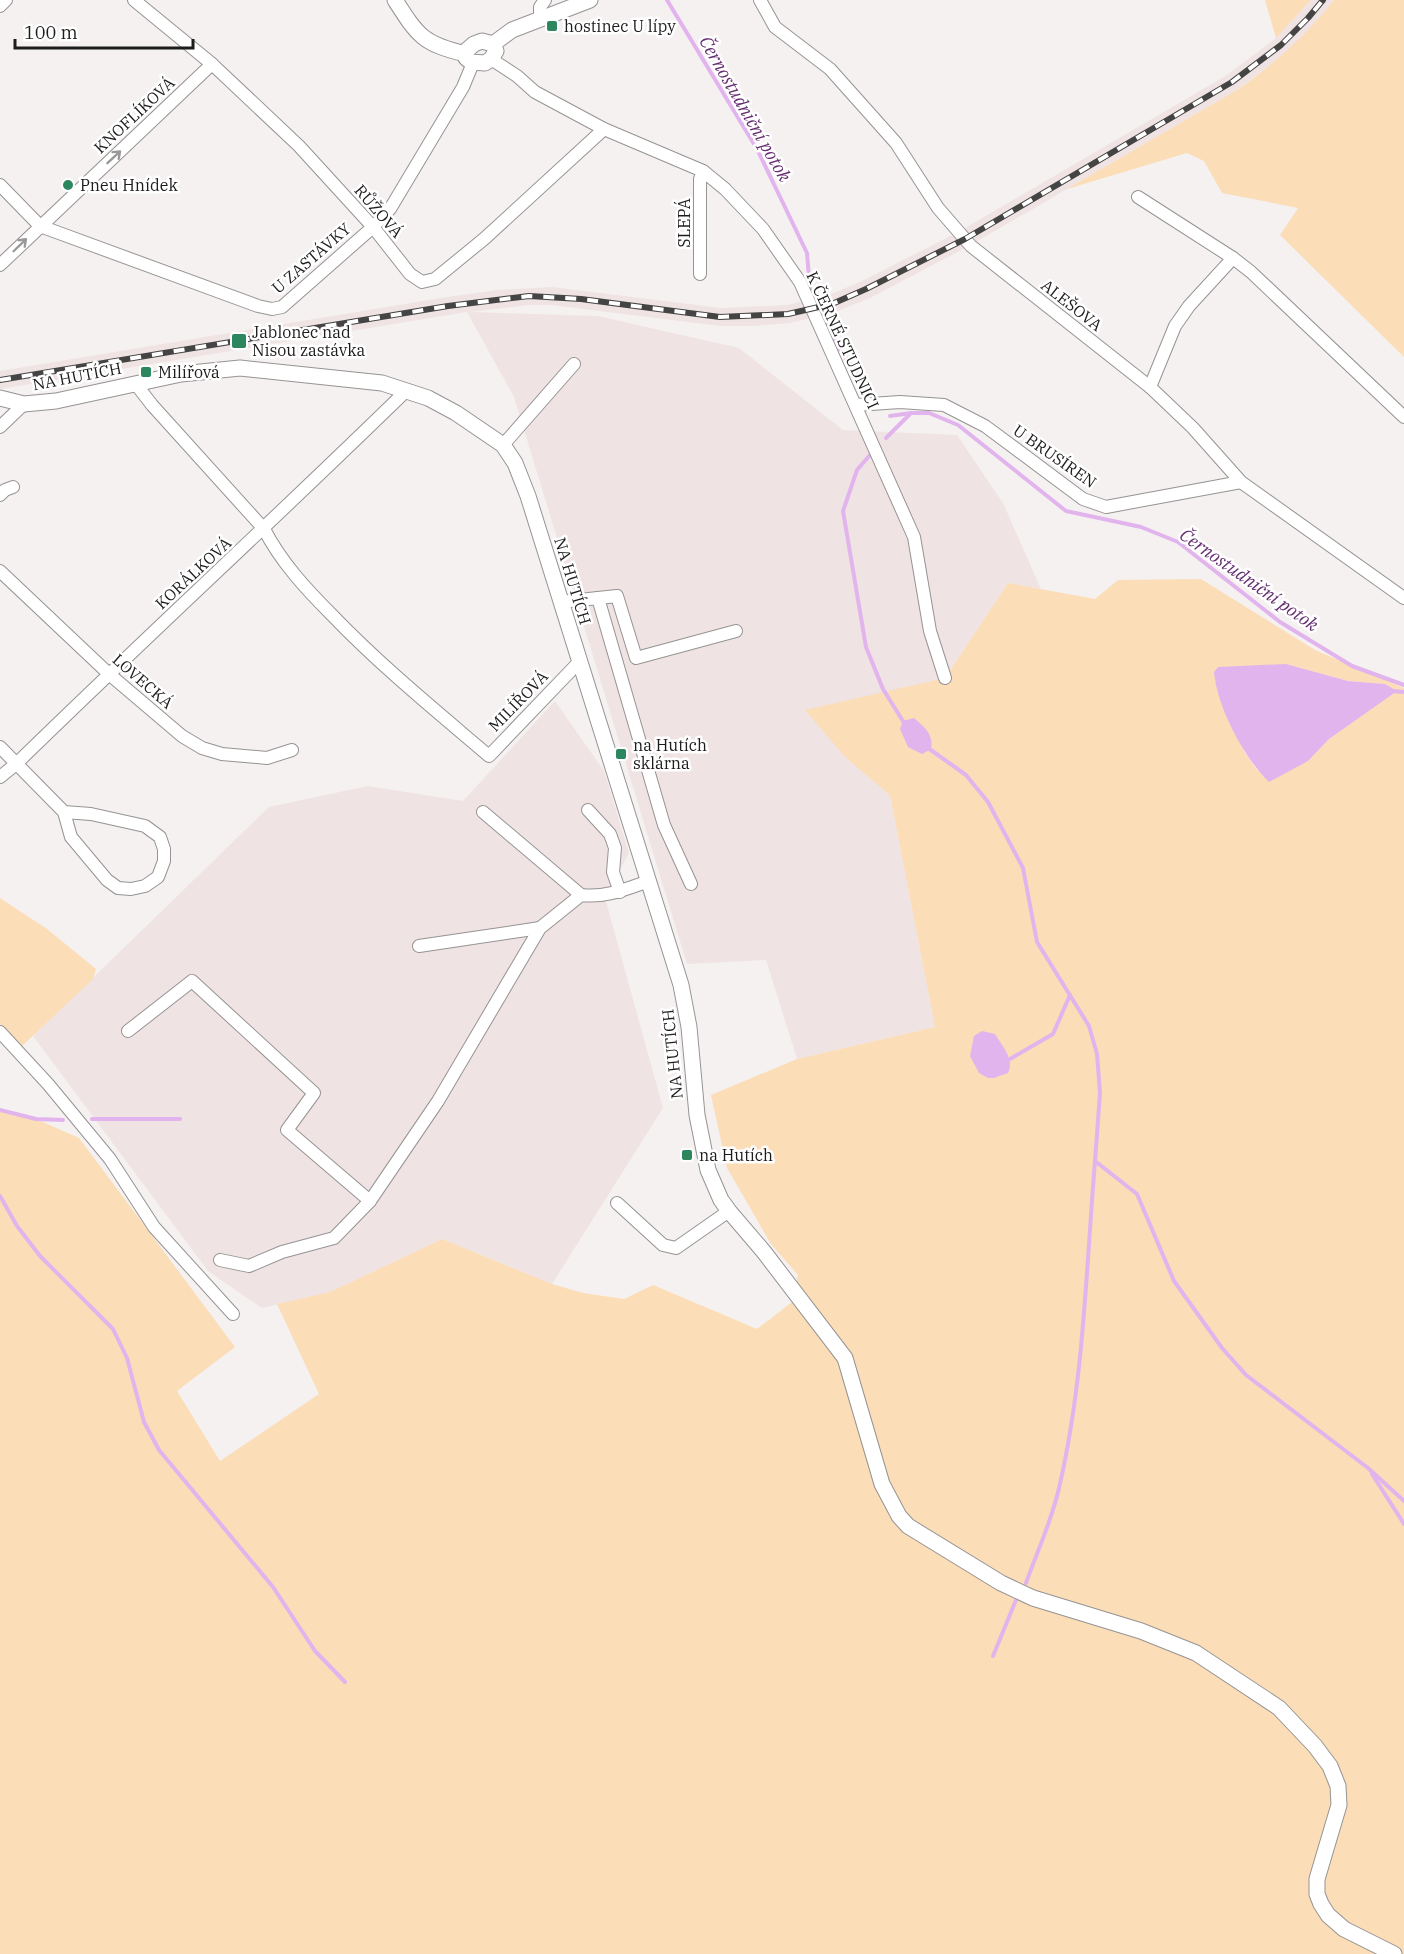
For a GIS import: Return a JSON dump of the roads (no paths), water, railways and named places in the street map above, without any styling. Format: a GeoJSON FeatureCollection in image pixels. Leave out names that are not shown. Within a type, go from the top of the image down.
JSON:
{"type":"FeatureCollection","features":[{"type":"Feature","properties":{"kind":"street"},"geometry":{"type":"LineString","coordinates":[[0,6],[6,0]]}},
{"type":"Feature","properties":{"kind":"street","name":"RŮŽOVÁ"},"geometry":{"type":"LineString","coordinates":[[134,0],[213,64],[299,146],[373,227],[410,274],[422,282],[435,279],[484,239],[604,129]]}},
{"type":"Feature","properties":{"kind":"street"},"geometry":{"type":"LineString","coordinates":[[395,0],[415,31],[424,39],[481,64],[512,30],[590,0]]}},
{"type":"Feature","properties":{"kind":"street"},"geometry":{"type":"LineString","coordinates":[[540,19],[540,7],[545,0]]}},
{"type":"Feature","properties":{"kind":"street","name":"ALEŠOVA"},"geometry":{"type":"LineString","coordinates":[[760,0],[775,27],[830,69],[896,142],[938,208],[971,246],[1150,387],[1193,428],[1241,482],[1404,598]]}},
{"type":"Feature","properties":{"kind":"street"},"geometry":{"type":"LineString","coordinates":[[470,59],[470,47],[477,42],[485,41],[492,52]]}},
{"type":"Feature","properties":{"kind":"street","name":"K ČERNÉ STUDNICI"},"geometry":{"type":"LineString","coordinates":[[492,52],[535,93],[604,129],[703,171],[725,189],[763,229],[800,282],[914,537],[930,631],[945,678]]}},
{"type":"Feature","properties":{"kind":"street","name":"U ZASTÁVKY"},"geometry":{"type":"LineString","coordinates":[[0,185],[40,226],[258,306],[272,309],[282,307],[373,227],[390,209],[464,87],[470,59]]}},
{"type":"Feature","properties":{"kind":"street","name":"KNOFLÍKOVÁ"},"geometry":{"type":"LineString","coordinates":[[0,265],[213,64]]}},
{"type":"Feature","properties":{"kind":"street","name":"SLEPÁ"},"geometry":{"type":"LineString","coordinates":[[700,274],[700,179],[703,171]]}},
{"type":"Feature","properties":{"kind":"street"},"geometry":{"type":"LineString","coordinates":[[1138,197],[1251,272],[1404,417]]}},
{"type":"Feature","properties":{"kind":"street"},"geometry":{"type":"LineString","coordinates":[[1150,387],[1175,326],[1189,306],[1233,258]]}},
{"type":"Feature","properties":{"kind":"street"},"geometry":{"type":"LineString","coordinates":[[503,445],[574,364]]}},
{"type":"Feature","properties":{"kind":"street","name":"NA HUTÍCH"},"geometry":{"type":"LineString","coordinates":[[0,398],[24,404],[56,401],[201,371],[240,368],[382,383],[407,390],[456,412],[503,445],[515,463],[528,495],[685,1002],[697,1115],[703,1152],[715,1187],[729,1210],[845,1358],[882,1484],[892,1507],[908,1526],[1001,1583],[1033,1598],[1141,1631],[1196,1653],[1279,1708],[1315,1746],[1330,1766],[1338,1786],[1339,1805],[1317,1879],[1317,1894],[1328,1915],[1344,1929],[1394,1954]]}},
{"type":"Feature","properties":{"kind":"street","name":"MILÍŘOVÁ"},"geometry":{"type":"LineString","coordinates":[[135,383],[152,405],[264,529],[305,588],[363,648],[489,756],[580,661]]}},
{"type":"Feature","properties":{"kind":"street","name":"KORÁLKOVÁ"},"geometry":{"type":"LineString","coordinates":[[0,777],[264,529],[407,390]]}},
{"type":"Feature","properties":{"kind":"street","name":"U BRUSÍREN"},"geometry":{"type":"LineString","coordinates":[[856,405],[900,402],[944,405],[985,426],[1083,499],[1106,507],[1241,482]]}},
{"type":"Feature","properties":{"kind":"street"},"geometry":{"type":"LineString","coordinates":[[0,427],[24,404]]}},
{"type":"Feature","properties":{"kind":"street"},"geometry":{"type":"LineString","coordinates":[[0,495],[13,487]]}},
{"type":"Feature","properties":{"kind":"street","name":"LOVECKÁ"},"geometry":{"type":"LineString","coordinates":[[0,571],[109,674],[182,736],[202,748],[222,754],[267,758],[292,750]]}},
{"type":"Feature","properties":{"kind":"street"},"geometry":{"type":"LineString","coordinates":[[561,602],[616,596],[636,658],[736,631]]}},
{"type":"Feature","properties":{"kind":"street"},"geometry":{"type":"LineString","coordinates":[[598,598],[664,825],[691,884]]}},
{"type":"Feature","properties":{"kind":"street"},"geometry":{"type":"LineString","coordinates":[[0,747],[64,812],[71,837],[107,880],[118,888],[131,889],[145,886],[158,877],[164,861],[164,849],[160,837],[145,826],[91,814],[64,812]]}},
{"type":"Feature","properties":{"kind":"street"},"geometry":{"type":"LineString","coordinates":[[588,810],[610,834],[615,848],[613,872],[620,892]]}},
{"type":"Feature","properties":{"kind":"street"},"geometry":{"type":"LineString","coordinates":[[483,812],[581,895],[595,897],[620,892],[649,881]]}},
{"type":"Feature","properties":{"kind":"street"},"geometry":{"type":"LineString","coordinates":[[220,1260],[249,1266],[282,1252],[334,1238],[370,1201],[438,1101],[540,928],[581,895]]}},
{"type":"Feature","properties":{"kind":"street"},"geometry":{"type":"LineString","coordinates":[[419,946],[540,928]]}},
{"type":"Feature","properties":{"kind":"street"},"geometry":{"type":"LineString","coordinates":[[128,1031],[192,981],[314,1093],[287,1130],[370,1201]]}},
{"type":"Feature","properties":{"kind":"street"},"geometry":{"type":"LineString","coordinates":[[0,1032],[48,1084],[110,1159],[154,1227],[233,1314]]}},
{"type":"Feature","properties":{"kind":"street"},"geometry":{"type":"LineString","coordinates":[[617,1203],[663,1245],[676,1248],[729,1210]]}},
{"type":"Feature","properties":{"kind":"waterway","name":"Černostudniční potok"},"geometry":{"type":"LineString","coordinates":[[667,0],[757,149],[807,253],[810,290],[835,342],[870,393]]}},
{"type":"Feature","properties":{"kind":"waterway"},"geometry":{"type":"LineString","coordinates":[[886,438],[911,413]]}},
{"type":"Feature","properties":{"kind":"waterway","name":"Černostudniční potok"},"geometry":{"type":"LineString","coordinates":[[890,416],[929,413],[958,425],[1066,511],[1141,527],[1178,542],[1280,622],[1352,666],[1404,685]]}},
{"type":"Feature","properties":{"kind":"waterway"},"geometry":{"type":"LineString","coordinates":[[870,455],[857,470],[843,511],[866,647],[883,689],[906,726]]}},
{"type":"Feature","properties":{"kind":"waterway"},"geometry":{"type":"LineString","coordinates":[[1392,691],[1404,692]]}},
{"type":"Feature","properties":{"kind":"waterway"},"geometry":{"type":"LineString","coordinates":[[928,748],[966,775],[988,802],[1023,868],[1037,942],[1089,1026],[1097,1054],[1100,1093],[1095,1161],[1137,1194],[1174,1281],[1222,1348],[1246,1375],[1368,1468],[1404,1501]]}},
{"type":"Feature","properties":{"kind":"waterway"},"geometry":{"type":"LineString","coordinates":[[1010,1059],[1053,1034],[1070,995]]}},
{"type":"Feature","properties":{"kind":"waterway"},"geometry":{"type":"LineString","coordinates":[[0,1110],[36,1119],[63,1120]]}},
{"type":"Feature","properties":{"kind":"waterway"},"geometry":{"type":"LineString","coordinates":[[92,1119],[180,1119]]}},
{"type":"Feature","properties":{"kind":"waterway"},"geometry":{"type":"LineString","coordinates":[[1026,1583],[1059,1488],[1074,1407],[1083,1325],[1095,1161]]}},
{"type":"Feature","properties":{"kind":"waterway"},"geometry":{"type":"LineString","coordinates":[[0,1196],[17,1226],[40,1256],[113,1329],[127,1358],[144,1422],[159,1450],[273,1587],[315,1651],[345,1682]]}},
{"type":"Feature","properties":{"kind":"waterway"},"geometry":{"type":"LineString","coordinates":[[1372,1474],[1404,1524]]}},
{"type":"Feature","properties":{"kind":"waterway"},"geometry":{"type":"LineString","coordinates":[[993,1656],[1016,1600]]}},
{"type":"Feature","properties":{"kind":"railway"},"geometry":{"type":"LineString","coordinates":[[0,380],[448,306],[529,296],[581,299],[720,317],[788,314],[832,304],[965,239],[1232,82],[1281,45],[1323,0]]}},
{"type":"Feature","properties":{"kind":"place","name":"hostinec U lípy"},"geometry":{"type":"Point","coordinates":[552,26]}},
{"type":"Feature","properties":{"kind":"place","name":"Pneu Hnídek"},"geometry":{"type":"Point","coordinates":[68,185]}},
{"type":"Feature","properties":{"kind":"place","name":"Jablonec nad Nisou zastávka"},"geometry":{"type":"Point","coordinates":[239,341]}},
{"type":"Feature","properties":{"kind":"place","name":"Milířová"},"geometry":{"type":"Point","coordinates":[146,372]}},
{"type":"Feature","properties":{"kind":"place","name":"na Hutích sklárna"},"geometry":{"type":"Point","coordinates":[621,754]}},
{"type":"Feature","properties":{"kind":"place","name":"na Hutích"},"geometry":{"type":"Point","coordinates":[687,1155]}}]}
